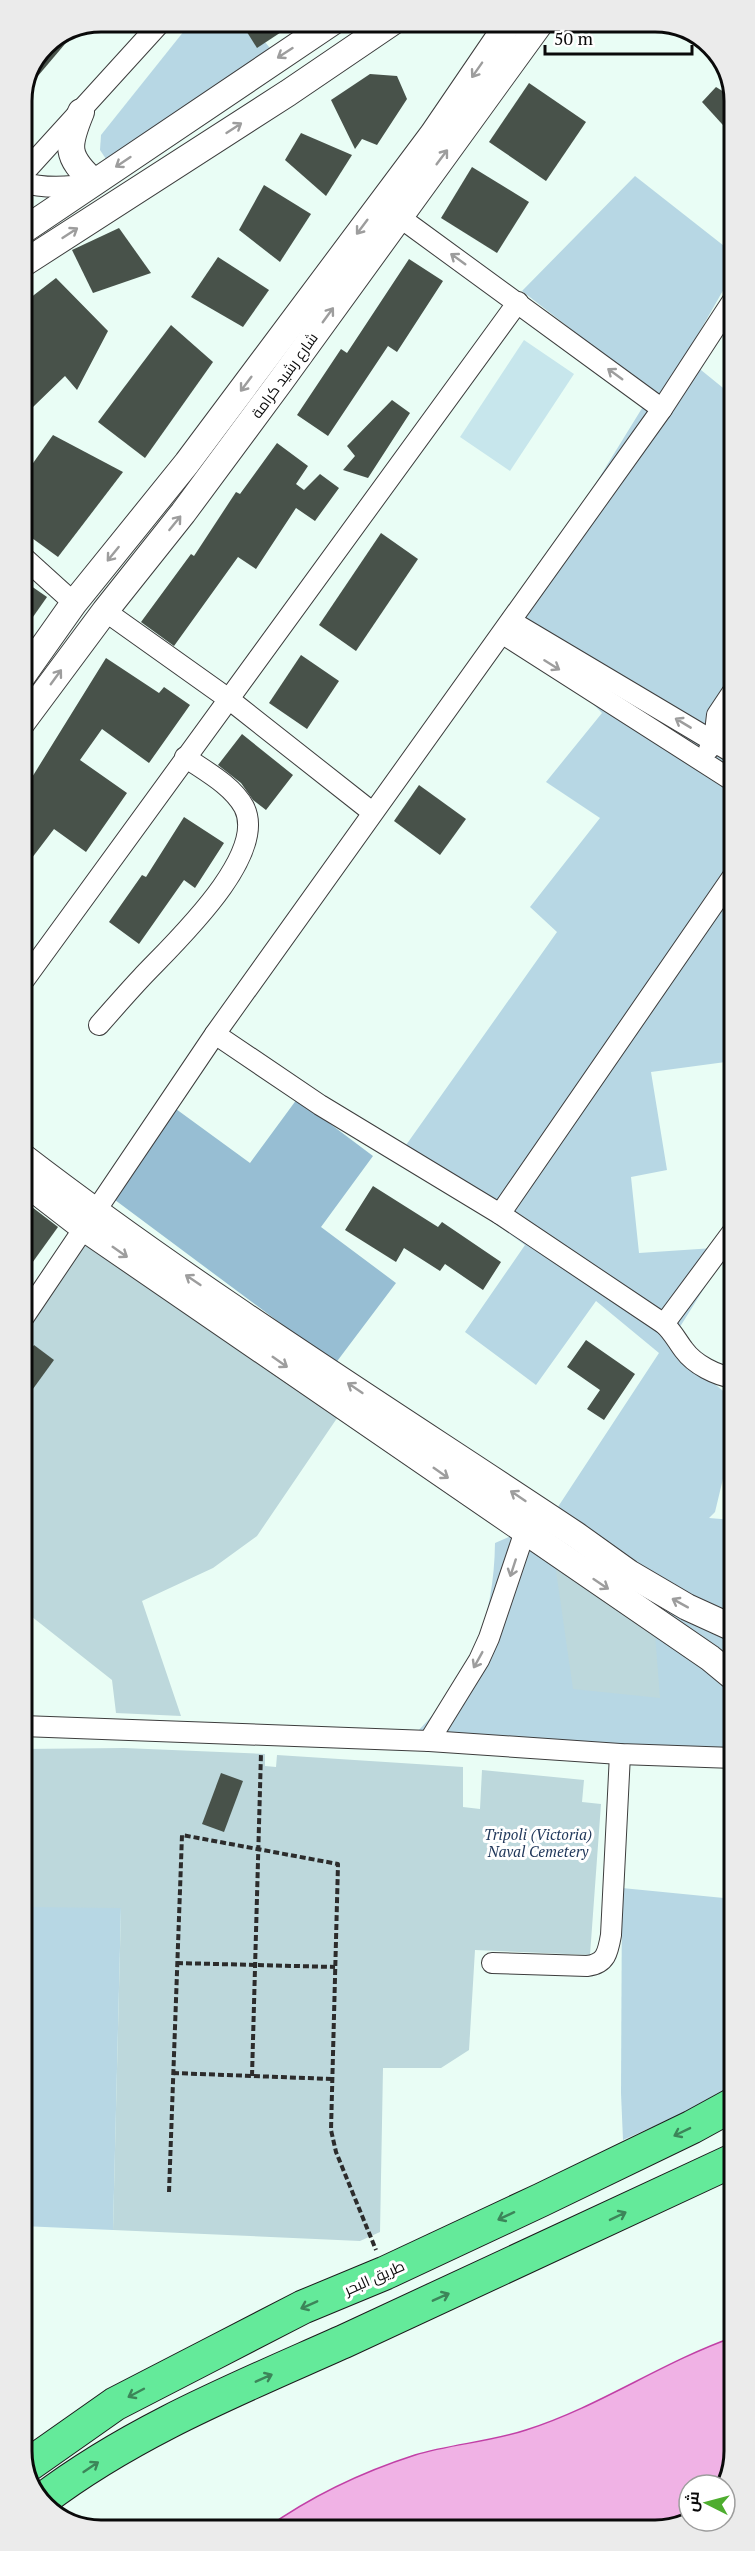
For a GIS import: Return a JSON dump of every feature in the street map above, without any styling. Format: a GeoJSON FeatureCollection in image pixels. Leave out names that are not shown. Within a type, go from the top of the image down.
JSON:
{"type":"FeatureCollection","features":[{"type":"Feature","properties":{"kind":"highway","name":"طريق البحر"},"geometry":{"type":"LineString","coordinates":[[33,2462],[115,2404],[303,2307],[384,2273],[692,2127],[724,2109]]}},
{"type":"Feature","properties":{"kind":"highway"},"geometry":{"type":"LineString","coordinates":[[49,2495],[106,2457],[186,2413],[615,2218],[724,2165]]}},
{"type":"Feature","properties":{"kind":"street"},"geometry":{"type":"LineString","coordinates":[[31,165],[81,112],[149,31]]}},
{"type":"Feature","properties":{"kind":"street"},"geometry":{"type":"LineString","coordinates":[[31,225],[319,31]]}},
{"type":"Feature","properties":{"kind":"street"},"geometry":{"type":"LineString","coordinates":[[31,259],[288,93],[379,31]]}},
{"type":"Feature","properties":{"kind":"street","name":"شارع رشيد كرامة"},"geometry":{"type":"LineString","coordinates":[[31,664],[74,603],[194,453],[433,134],[503,32]]}},
{"type":"Feature","properties":{"kind":"street","name":"شارع رشيد كرامة"},"geometry":{"type":"LineString","coordinates":[[31,711],[105,611],[183,513],[533,32]]}},
{"type":"Feature","properties":{"kind":"street"},"geometry":{"type":"LineString","coordinates":[[81,112],[72,132],[70,149],[72,159],[94,182]]}},
{"type":"Feature","properties":{"kind":"street"},"geometry":{"type":"LineString","coordinates":[[31,185],[56,188],[94,182]]}},
{"type":"Feature","properties":{"kind":"street"},"geometry":{"type":"LineString","coordinates":[[398,216],[662,409]]}},
{"type":"Feature","properties":{"kind":"street"},"geometry":{"type":"LineString","coordinates":[[31,971],[518,302]]}},
{"type":"Feature","properties":{"kind":"street"},"geometry":{"type":"LineString","coordinates":[[31,1307],[215,1034],[662,409],[724,314]]}},
{"type":"Feature","properties":{"kind":"street"},"geometry":{"type":"LineString","coordinates":[[31,564],[74,603]]}},
{"type":"Feature","properties":{"kind":"street"},"geometry":{"type":"LineString","coordinates":[[105,611],[230,700],[372,812]]}},
{"type":"Feature","properties":{"kind":"street"},"geometry":{"type":"LineString","coordinates":[[507,628],[724,747]]}},
{"type":"Feature","properties":{"kind":"street"},"geometry":{"type":"LineString","coordinates":[[507,628],[724,775]]}},
{"type":"Feature","properties":{"kind":"street"},"geometry":{"type":"LineString","coordinates":[[703,761],[714,741],[717,715],[724,705]]}},
{"type":"Feature","properties":{"kind":"street"},"geometry":{"type":"LineString","coordinates":[[714,741],[724,736]]}},
{"type":"Feature","properties":{"kind":"street"},"geometry":{"type":"LineString","coordinates":[[99,1025],[215,899],[244,846],[247,824],[245,809],[236,795],[185,757]]}},
{"type":"Feature","properties":{"kind":"street"},"geometry":{"type":"LineString","coordinates":[[500,1214],[724,889]]}},
{"type":"Feature","properties":{"kind":"street"},"geometry":{"type":"LineString","coordinates":[[215,1034],[320,1105],[500,1214],[664,1324],[676,1336],[685,1352],[699,1364],[724,1374]]}},
{"type":"Feature","properties":{"kind":"street"},"geometry":{"type":"LineString","coordinates":[[31,1164],[90,1220],[525,1531],[724,1669]]}},
{"type":"Feature","properties":{"kind":"street"},"geometry":{"type":"LineString","coordinates":[[31,1185],[90,1220],[576,1535],[628,1573],[687,1607],[724,1624]]}},
{"type":"Feature","properties":{"kind":"street"},"geometry":{"type":"LineString","coordinates":[[664,1324],[724,1243]]}},
{"type":"Feature","properties":{"kind":"street"},"geometry":{"type":"LineString","coordinates":[[429,1741],[489,1638],[525,1531]]}},
{"type":"Feature","properties":{"kind":"street"},"geometry":{"type":"LineString","coordinates":[[31,1725],[429,1741],[620,1754],[724,1758]]}},
{"type":"Feature","properties":{"kind":"street"},"geometry":{"type":"LineString","coordinates":[[492,1963],[587,1966],[597,1965],[604,1959],[611,1935],[620,1754]]}},
{"type":"Feature","properties":{"kind":"path"},"geometry":{"type":"LineString","coordinates":[[252,2076],[261,1754],[258,1735]]}},
{"type":"Feature","properties":{"kind":"path"},"geometry":{"type":"LineString","coordinates":[[169,2192],[182,1835],[338,1864],[332,2141],[384,2273]]}},
{"type":"Feature","properties":{"kind":"path"},"geometry":{"type":"LineString","coordinates":[[177,1963],[335,1967]]}},
{"type":"Feature","properties":{"kind":"path"},"geometry":{"type":"LineString","coordinates":[[173,2073],[332,2079]]}},
{"type":"Feature","properties":{"kind":"shaded area"},"geometry":{"type":"Polygon","coordinates":[[[184,31],[256,31],[278,58],[108,162],[100,150],[101,135],[184,31]]]}},
{"type":"Feature","properties":{"kind":"shaded area"},"geometry":{"type":"Polygon","coordinates":[[[635,176],[724,246],[724,289],[685,357],[724,389],[724,1062],[651,1072],[667,1170],[631,1177],[639,1253],[714,1248],[724,1234],[724,1256],[668,1346],[724,1392],[724,1474],[715,1512],[709,1518],[724,1519],[724,1761],[417,1732],[452,1690],[476,1646],[490,1597],[495,1543],[550,1519],[659,1353],[596,1301],[536,1385],[465,1332],[525,1245],[399,1155],[557,932],[530,907],[600,818],[546,782],[602,713],[511,621],[652,392],[522,291],[635,176]]]}},
{"type":"Feature","properties":{"kind":"shaded area"},"geometry":{"type":"Polygon","coordinates":[[[524,340],[574,374],[510,471],[460,437],[524,340]]]}},
{"type":"Feature","properties":{"kind":"shaded area"},"geometry":{"type":"Polygon","coordinates":[[[297,1099],[373,1156],[321,1227],[396,1283],[335,1364],[111,1197],[176,1109],[250,1163],[297,1099]]]}},
{"type":"Feature","properties":{"kind":"shaded area"},"geometry":{"type":"Polygon","coordinates":[[[622,1888],[724,1898],[724,2095],[623,2140],[621,2093],[622,1888]]]}},
{"type":"Feature","properties":{"kind":"shaded area"},"geometry":{"type":"Polygon","coordinates":[[[31,1907],[121,1907],[113,2230],[31,2226],[31,1907]]]}},
{"type":"Feature","properties":{"kind":"shaded area"},"geometry":{"type":"Polygon","coordinates":[[[724,2341],[724,2450],[720,2473],[677,2473],[677,2515],[654,2520],[279,2519],[337,2486],[376,2469],[415,2455],[526,2430],[579,2409],[724,2341]]]}},
{"type":"Feature","properties":{"kind":"green space"},"geometry":{"type":"Polygon","coordinates":[[[90,1212],[348,1402],[257,1536],[213,1568],[142,1601],[181,1716],[116,1713],[112,1680],[31,1616],[31,1295],[90,1212]]]}},
{"type":"Feature","properties":{"kind":"green space"},"geometry":{"type":"Polygon","coordinates":[[[555,1564],[655,1634],[660,1698],[573,1689],[555,1564]]]}},
{"type":"Feature","properties":{"kind":"green space","name":"Tripoli (Victoria) Naval Cemetery"},"geometry":{"type":"Polygon","coordinates":[[[124,1748],[265,1754],[265,1766],[276,1767],[277,1755],[463,1767],[463,1807],[480,1809],[482,1770],[584,1780],[582,1802],[601,1804],[590,1955],[475,1950],[469,2050],[441,2068],[383,2068],[380,2232],[360,2241],[113,2230],[121,1908],[31,1907],[31,1749],[124,1748]]]}},
{"type":"Feature","properties":{"kind":"building"},"geometry":{"type":"Polygon","coordinates":[[[246,31],[282,31],[257,48],[246,31]]]}},
{"type":"Feature","properties":{"kind":"building"},"geometry":{"type":"Polygon","coordinates":[[[69,40],[36,79],[43,62],[62,43],[69,40]]]}},
{"type":"Feature","properties":{"kind":"building"},"geometry":{"type":"Polygon","coordinates":[[[370,74],[397,76],[407,99],[377,145],[362,139],[355,149],[331,100],[370,74]]]}},
{"type":"Feature","properties":{"kind":"building"},"geometry":{"type":"Polygon","coordinates":[[[529,83],[586,122],[546,181],[489,142],[529,83]]]}},
{"type":"Feature","properties":{"kind":"building"},"geometry":{"type":"Polygon","coordinates":[[[716,87],[723,91],[724,126],[702,102],[716,87]]]}},
{"type":"Feature","properties":{"kind":"building"},"geometry":{"type":"Polygon","coordinates":[[[301,133],[352,155],[326,196],[285,160],[301,133]]]}},
{"type":"Feature","properties":{"kind":"building"},"geometry":{"type":"Polygon","coordinates":[[[472,167],[529,202],[497,253],[441,218],[472,167]]]}},
{"type":"Feature","properties":{"kind":"building"},"geometry":{"type":"Polygon","coordinates":[[[264,185],[311,214],[280,262],[239,230],[264,185]]]}},
{"type":"Feature","properties":{"kind":"building"},"geometry":{"type":"Polygon","coordinates":[[[119,228],[151,273],[93,293],[72,250],[119,228]]]}},
{"type":"Feature","properties":{"kind":"building"},"geometry":{"type":"Polygon","coordinates":[[[218,257],[269,290],[243,327],[191,297],[218,257]]]}},
{"type":"Feature","properties":{"kind":"building"},"geometry":{"type":"Polygon","coordinates":[[[409,259],[443,281],[397,352],[388,346],[328,436],[297,415],[341,349],[347,353],[409,259]]]}},
{"type":"Feature","properties":{"kind":"building"},"geometry":{"type":"Polygon","coordinates":[[[56,278],[108,331],[77,390],[65,376],[33,407],[31,405],[31,297],[56,278]]]}},
{"type":"Feature","properties":{"kind":"building"},"geometry":{"type":"Polygon","coordinates":[[[171,325],[213,362],[145,458],[98,422],[171,325]]]}},
{"type":"Feature","properties":{"kind":"building"},"geometry":{"type":"Polygon","coordinates":[[[392,400],[410,413],[368,478],[343,470],[355,456],[347,446],[392,400]]]}},
{"type":"Feature","properties":{"kind":"building"},"geometry":{"type":"Polygon","coordinates":[[[53,435],[123,472],[58,557],[31,537],[31,466],[53,435]]]}},
{"type":"Feature","properties":{"kind":"building"},"geometry":{"type":"Polygon","coordinates":[[[277,443],[308,466],[296,484],[304,490],[320,474],[339,488],[315,521],[296,508],[256,569],[238,557],[174,646],[141,622],[191,554],[194,556],[236,492],[240,494],[277,443]]]}},
{"type":"Feature","properties":{"kind":"building"},"geometry":{"type":"Polygon","coordinates":[[[381,533],[418,559],[356,651],[319,625],[381,533]]]}},
{"type":"Feature","properties":{"kind":"building"},"geometry":{"type":"Polygon","coordinates":[[[31,586],[47,597],[31,620],[31,586]]]}},
{"type":"Feature","properties":{"kind":"building"},"geometry":{"type":"Polygon","coordinates":[[[301,655],[339,681],[307,729],[269,703],[301,655]]]}},
{"type":"Feature","properties":{"kind":"building"},"geometry":{"type":"Polygon","coordinates":[[[106,658],[159,693],[164,687],[190,705],[149,763],[102,729],[80,760],[127,793],[86,852],[54,829],[31,859],[31,779],[106,658]]]}},
{"type":"Feature","properties":{"kind":"building"},"geometry":{"type":"Polygon","coordinates":[[[242,734],[293,775],[266,810],[253,800],[241,783],[218,765],[242,734]]]}},
{"type":"Feature","properties":{"kind":"building"},"geometry":{"type":"Polygon","coordinates":[[[419,785],[466,819],[440,855],[394,821],[419,785]]]}},
{"type":"Feature","properties":{"kind":"building"},"geometry":{"type":"Polygon","coordinates":[[[184,817],[224,843],[195,888],[184,880],[139,944],[109,922],[142,875],[146,877],[184,817]]]}},
{"type":"Feature","properties":{"kind":"building"},"geometry":{"type":"Polygon","coordinates":[[[373,1186],[438,1227],[442,1222],[501,1262],[483,1290],[445,1264],[440,1271],[404,1248],[396,1262],[345,1230],[373,1186]]]}},
{"type":"Feature","properties":{"kind":"building"},"geometry":{"type":"Polygon","coordinates":[[[32,1207],[58,1227],[31,1264],[32,1207]]]}},
{"type":"Feature","properties":{"kind":"building"},"geometry":{"type":"Polygon","coordinates":[[[586,1340],[635,1374],[604,1420],[587,1409],[600,1390],[567,1367],[586,1340]]]}},
{"type":"Feature","properties":{"kind":"building"},"geometry":{"type":"Polygon","coordinates":[[[34,1345],[54,1360],[31,1392],[31,1350],[34,1345]]]}},
{"type":"Feature","properties":{"kind":"building"},"geometry":{"type":"Polygon","coordinates":[[[221,1773],[243,1781],[224,1832],[202,1824],[221,1773]]]}}]}
